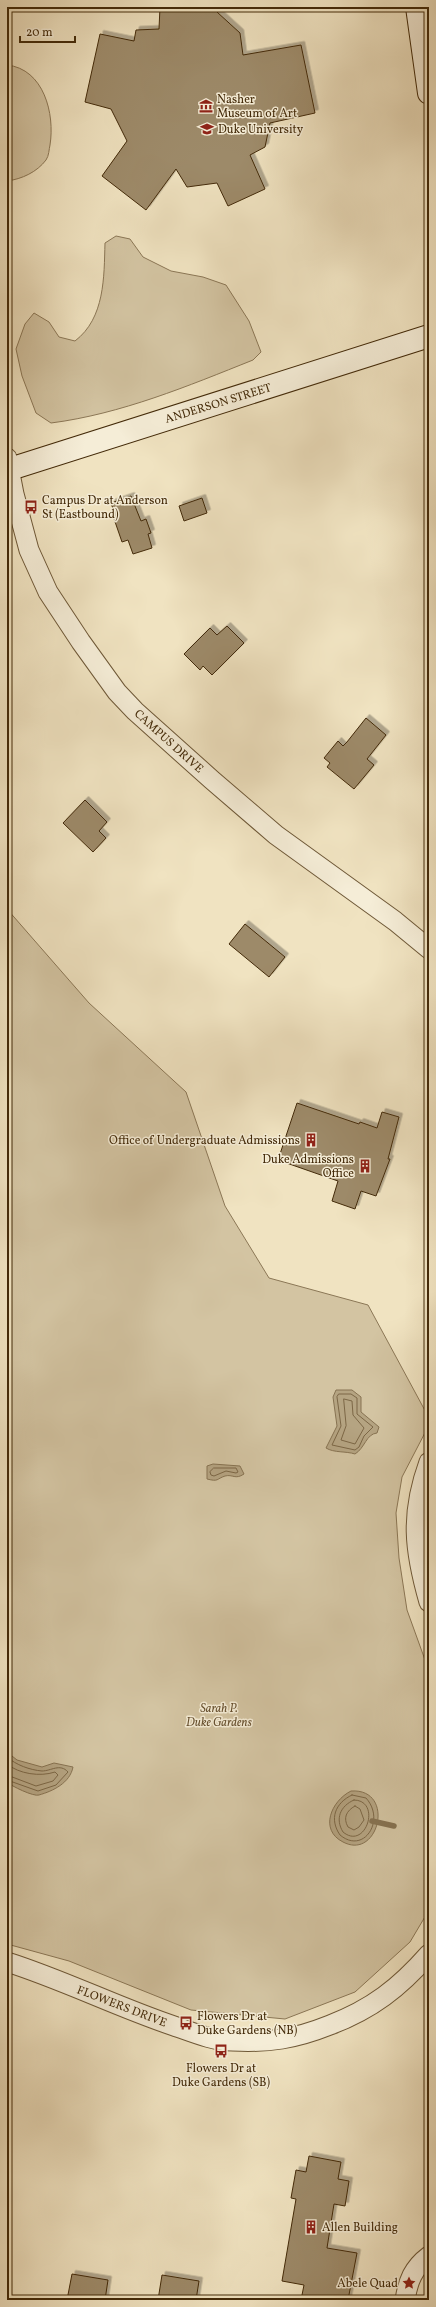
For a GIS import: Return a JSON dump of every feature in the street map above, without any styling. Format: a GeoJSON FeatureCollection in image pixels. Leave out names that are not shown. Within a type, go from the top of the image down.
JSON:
{"type":"FeatureCollection","features":[{"type":"Feature","properties":{"kind":"street"},"geometry":{"type":"LineString","coordinates":[[417,7],[429,93]]}},
{"type":"Feature","properties":{"kind":"street","name":"ANDERSON STREET"},"geometry":{"type":"LineString","coordinates":[[8,466],[429,336]]}},
{"type":"Feature","properties":{"kind":"street","name":"CAMPUS DRIVE"},"geometry":{"type":"LineString","coordinates":[[8,466],[29,550],[48,592],[85,649],[117,692],[135,711],[276,835],[395,922],[429,949]]}},
{"type":"Feature","properties":{"kind":"street"},"geometry":{"type":"LineString","coordinates":[[429,1462],[418,1499],[416,1536],[417,1557],[429,1602]]}},
{"type":"Feature","properties":{"kind":"street","name":"FLOWERS DRIVE"},"geometry":{"type":"LineString","coordinates":[[7,1962],[29,1969],[148,2018],[204,2036],[231,2041],[282,2040],[302,2036],[358,2014],[390,1993],[413,1972],[429,1954]]}},
{"type":"Feature","properties":{"kind":"street"},"geometry":{"type":"LineString","coordinates":[[405,2300],[408,2281],[416,2267],[429,2256]]}},
{"type":"Feature","properties":{"kind":"green space"},"geometry":{"type":"Polygon","coordinates":[[[7,65],[20,68],[30,75],[38,84],[48,107],[51,120],[51,133],[50,145],[46,160],[29,174],[18,179],[7,181],[7,65]]]}},
{"type":"Feature","properties":{"kind":"green space"},"geometry":{"type":"Polygon","coordinates":[[[116,236],[130,239],[143,257],[171,271],[203,277],[226,285],[249,321],[261,352],[253,360],[154,398],[103,413],[51,423],[36,413],[22,376],[16,349],[25,324],[34,313],[49,322],[59,337],[75,341],[85,332],[92,321],[101,296],[105,243],[116,236]]]}},
{"type":"Feature","properties":{"kind":"green space","name":"Sarah P. Duke Gardens"},"geometry":{"type":"Polygon","coordinates":[[[7,909],[89,1003],[186,1092],[225,1206],[269,1278],[368,1305],[429,1418],[429,1425],[402,1477],[396,1513],[399,1558],[407,1610],[429,1671],[429,1910],[410,1942],[355,1992],[285,2019],[191,2010],[69,1961],[7,1944],[7,909]]]}},
{"type":"Feature","properties":{"kind":"water"},"geometry":{"type":"Polygon","coordinates":[[[336,1390],[352,1390],[361,1397],[361,1412],[379,1427],[377,1433],[370,1436],[355,1454],[333,1451],[326,1448],[337,1426],[333,1397],[336,1390]]]}},
{"type":"Feature","properties":{"kind":"water"},"geometry":{"type":"Polygon","coordinates":[[[213,1464],[240,1466],[244,1474],[238,1477],[225,1476],[216,1480],[207,1479],[207,1466],[213,1464]]]}},
{"type":"Feature","properties":{"kind":"water"},"geometry":{"type":"Polygon","coordinates":[[[7,1752],[17,1760],[42,1767],[54,1763],[73,1767],[68,1778],[60,1786],[36,1795],[28,1793],[7,1782],[7,1752]]]}},
{"type":"Feature","properties":{"kind":"water"},"geometry":{"type":"Polygon","coordinates":[[[351,1791],[365,1793],[374,1800],[378,1811],[377,1822],[373,1833],[366,1842],[356,1845],[343,1842],[336,1837],[331,1830],[330,1823],[330,1816],[333,1808],[351,1791]]]}},
{"type":"Feature","properties":{"kind":"building","name":"Nasher Museum of Art"},"geometry":{"type":"Polygon","coordinates":[[[160,7],[218,7],[217,12],[240,33],[243,55],[301,45],[315,113],[270,123],[265,147],[250,155],[265,189],[228,206],[217,183],[187,187],[176,169],[146,210],[102,176],[127,141],[111,109],[85,102],[100,34],[134,41],[136,30],[159,29],[160,7]]]}},
{"type":"Feature","properties":{"kind":"building"},"geometry":{"type":"Polygon","coordinates":[[[131,496],[141,521],[146,519],[151,533],[148,534],[152,548],[133,554],[128,540],[122,542],[112,513],[114,512],[111,503],[131,496]]]}},
{"type":"Feature","properties":{"kind":"building"},"geometry":{"type":"Polygon","coordinates":[[[202,498],[207,513],[184,521],[179,506],[202,498]]]}},
{"type":"Feature","properties":{"kind":"building"},"geometry":{"type":"Polygon","coordinates":[[[227,626],[244,643],[212,675],[203,666],[200,670],[184,654],[210,628],[217,635],[227,626]]]}},
{"type":"Feature","properties":{"kind":"building"},"geometry":{"type":"Polygon","coordinates":[[[366,718],[386,735],[367,759],[374,765],[354,789],[327,767],[330,763],[324,758],[338,741],[343,746],[366,718]]]}},
{"type":"Feature","properties":{"kind":"building"},"geometry":{"type":"Polygon","coordinates":[[[85,800],[107,822],[99,831],[106,838],[93,852],[63,823],[85,800]]]}},
{"type":"Feature","properties":{"kind":"building"},"geometry":{"type":"Polygon","coordinates":[[[245,924],[285,957],[269,977],[229,944],[245,924]]]}},
{"type":"Feature","properties":{"kind":"building"},"geometry":{"type":"Polygon","coordinates":[[[297,1103],[359,1124],[360,1122],[377,1128],[382,1112],[399,1117],[388,1159],[390,1159],[376,1196],[361,1191],[355,1209],[332,1201],[338,1181],[278,1160],[297,1103]]]}},
{"type":"Feature","properties":{"kind":"building","name":"Allen Building"},"geometry":{"type":"Polygon","coordinates":[[[309,2156],[341,2162],[338,2179],[349,2181],[345,2206],[334,2204],[327,2248],[357,2253],[348,2300],[301,2300],[304,2285],[282,2281],[296,2199],[291,2198],[296,2170],[306,2172],[309,2156]]]}},
{"type":"Feature","properties":{"kind":"building"},"geometry":{"type":"Polygon","coordinates":[[[72,2274],[108,2280],[105,2300],[67,2300],[72,2274]]]}},
{"type":"Feature","properties":{"kind":"building"},"geometry":{"type":"Polygon","coordinates":[[[162,2275],[199,2281],[196,2300],[158,2300],[162,2275]]]}},
{"type":"Feature","properties":{"kind":"waterway"},"geometry":{"type":"LineString","coordinates":[[372,1821],[394,1826]]}},
{"type":"Feature","properties":{"kind":"place","name":"Nasher Museum of Art"},"geometry":{"type":"Point","coordinates":[206,106]}},
{"type":"Feature","properties":{"kind":"place","name":"Duke University"},"geometry":{"type":"Point","coordinates":[207,129]}},
{"type":"Feature","properties":{"kind":"place","name":"Campus Dr at Anderson St (Eastbound)"},"geometry":{"type":"Point","coordinates":[31,507]}},
{"type":"Feature","properties":{"kind":"place","name":"Office of Undergraduate Admissions"},"geometry":{"type":"Point","coordinates":[311,1140]}},
{"type":"Feature","properties":{"kind":"place","name":"Duke Admissions Office"},"geometry":{"type":"Point","coordinates":[365,1166]}},
{"type":"Feature","properties":{"kind":"place","name":"Flowers Dr at Duke Gardens (NB)"},"geometry":{"type":"Point","coordinates":[186,2023]}},
{"type":"Feature","properties":{"kind":"place","name":"Flowers Dr at Duke Gardens (SB)"},"geometry":{"type":"Point","coordinates":[221,2051]}},
{"type":"Feature","properties":{"kind":"place","name":"Allen Building"},"geometry":{"type":"Point","coordinates":[311,2227]}},
{"type":"Feature","properties":{"kind":"place","name":"Abele Quad"},"geometry":{"type":"Point","coordinates":[409,2283]}}]}
